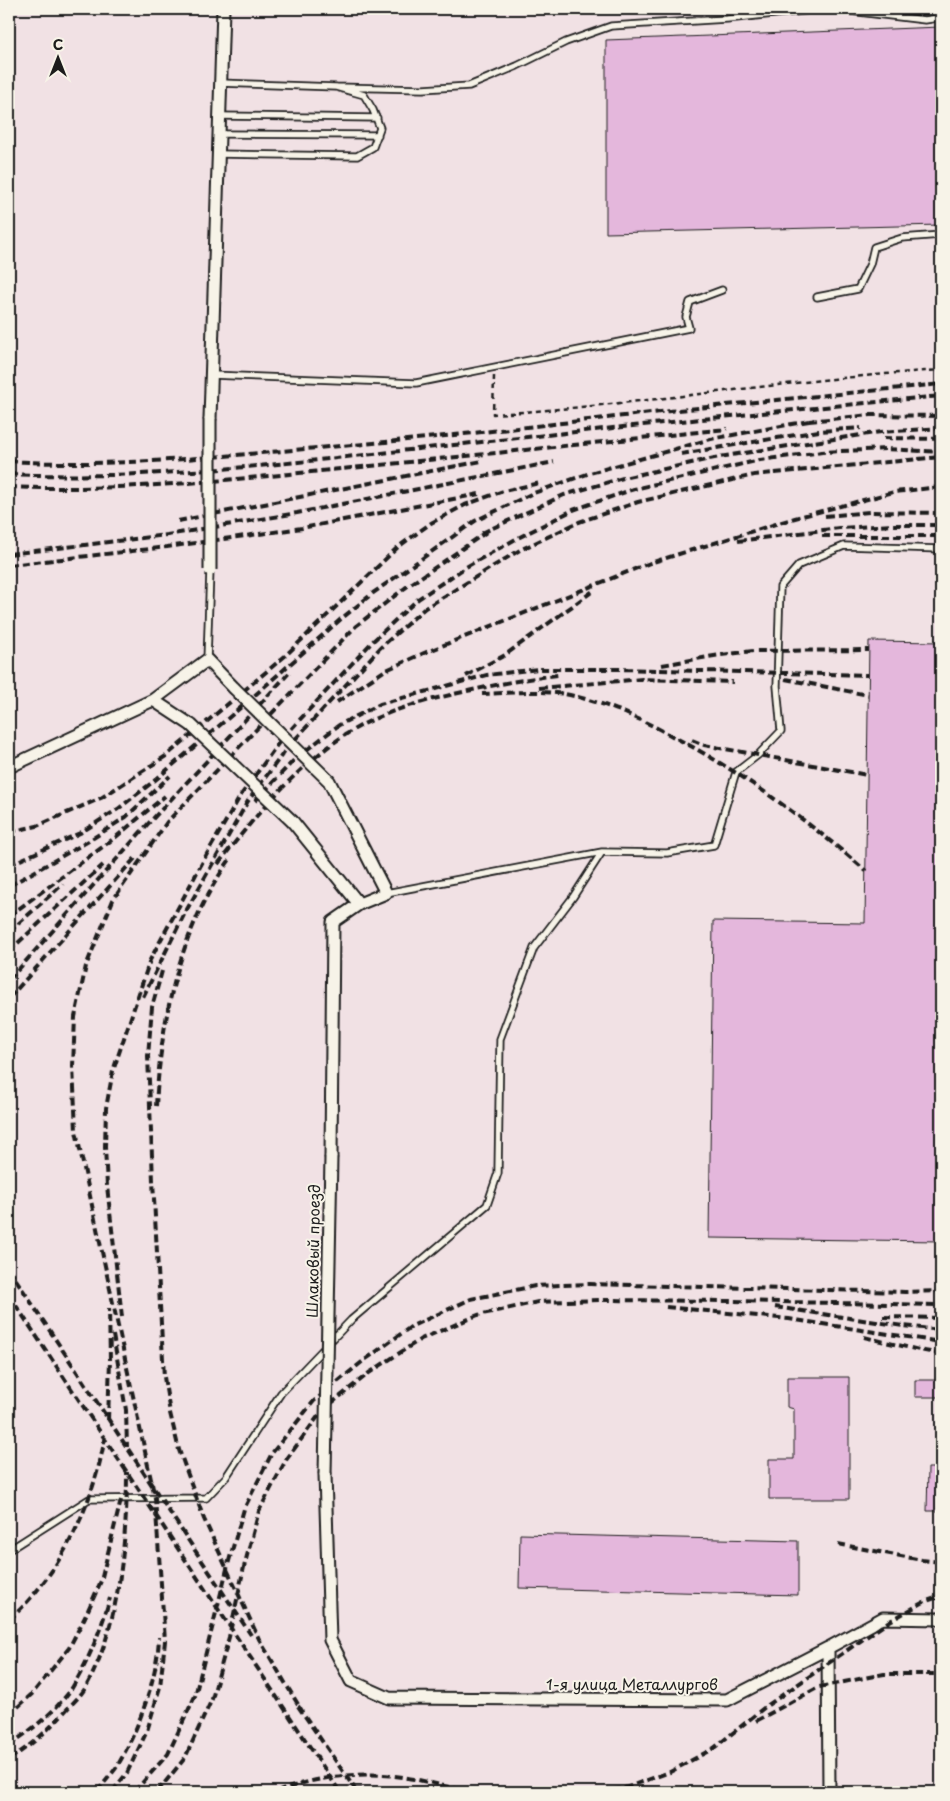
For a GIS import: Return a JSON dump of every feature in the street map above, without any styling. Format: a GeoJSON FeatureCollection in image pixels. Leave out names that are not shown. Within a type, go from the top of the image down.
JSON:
{"type":"FeatureCollection","features":[{"type":"Feature","properties":{"kind":"street"},"geometry":{"type":"LineString","coordinates":[[210,570],[211,375],[223,9]]}},
{"type":"Feature","properties":{"kind":"street"},"geometry":{"type":"LineString","coordinates":[[9,767],[153,700],[207,660],[329,781],[386,893]]}},
{"type":"Feature","properties":{"kind":"street"},"geometry":{"type":"LineString","coordinates":[[153,700],[191,725],[293,822],[359,904]]}},
{"type":"Feature","properties":{"kind":"street","name":"Шлаковый проезд"},"geometry":{"type":"LineString","coordinates":[[330,1640],[325,1474],[333,922],[359,904],[386,893]]}},
{"type":"Feature","properties":{"kind":"street","name":"1-я улица Металлургов"},"geometry":{"type":"LineString","coordinates":[[330,1640],[351,1681],[389,1698],[727,1700],[883,1618],[941,1619]]}},
{"type":"Feature","properties":{"kind":"street"},"geometry":{"type":"LineString","coordinates":[[828,1648],[829,1792]]}},
{"type":"Feature","properties":{"kind":"lane"},"geometry":{"type":"LineString","coordinates":[[220,83],[423,89],[469,86],[517,66],[566,42],[611,26],[727,19],[822,9]]}},
{"type":"Feature","properties":{"kind":"lane"},"geometry":{"type":"LineString","coordinates":[[833,9],[925,20],[938,18],[941,21]]}},
{"type":"Feature","properties":{"kind":"lane"},"geometry":{"type":"LineString","coordinates":[[218,154],[357,156],[373,147],[380,128],[377,118],[364,95],[336,87]]}},
{"type":"Feature","properties":{"kind":"lane"},"geometry":{"type":"LineString","coordinates":[[219,116],[377,118]]}},
{"type":"Feature","properties":{"kind":"lane"},"geometry":{"type":"LineString","coordinates":[[219,134],[378,135]]}},
{"type":"Feature","properties":{"kind":"lane"},"geometry":{"type":"LineString","coordinates":[[817,297],[858,289],[870,264],[874,247],[902,238],[941,235]]}},
{"type":"Feature","properties":{"kind":"lane"},"geometry":{"type":"LineString","coordinates":[[211,375],[416,383],[689,328],[686,317],[690,302],[722,290]]}},
{"type":"Feature","properties":{"kind":"lane"},"geometry":{"type":"LineString","coordinates":[[386,893],[602,852],[667,853],[714,845],[736,772],[758,755],[781,732],[777,686],[780,587],[799,565],[844,546],[941,548]]}},
{"type":"Feature","properties":{"kind":"lane"},"geometry":{"type":"LineString","coordinates":[[207,660],[210,570]]}},
{"type":"Feature","properties":{"kind":"lane"},"geometry":{"type":"LineString","coordinates":[[9,1550],[89,1500],[206,1498],[226,1477],[281,1393],[351,1320],[487,1205],[498,1173],[500,1039],[534,948],[573,897],[602,852]]}},
{"type":"Feature","properties":{"kind":"path"},"geometry":{"type":"LineString","coordinates":[[494,367],[493,414],[593,406],[941,370]]}},
{"type":"Feature","properties":{"kind":"shaded area"},"geometry":{"type":"Polygon","coordinates":[[[9,9],[941,9],[941,1792],[9,1792],[9,9]]]}},
{"type":"Feature","properties":{"kind":"building"},"geometry":{"type":"Polygon","coordinates":[[[941,27],[941,225],[606,233],[606,40],[941,27]]]}},
{"type":"Feature","properties":{"kind":"building"},"geometry":{"type":"Polygon","coordinates":[[[869,641],[941,642],[941,1241],[709,1238],[713,921],[865,923],[869,641]]]}},
{"type":"Feature","properties":{"kind":"building"},"geometry":{"type":"Polygon","coordinates":[[[937,1372],[941,1372],[941,1397],[915,1397],[915,1380],[937,1380],[937,1372]]]}},
{"type":"Feature","properties":{"kind":"building"},"geometry":{"type":"Polygon","coordinates":[[[787,1377],[849,1377],[849,1499],[769,1499],[769,1459],[794,1459],[794,1409],[787,1407],[787,1377]]]}},
{"type":"Feature","properties":{"kind":"building"},"geometry":{"type":"Polygon","coordinates":[[[928,1468],[941,1468],[941,1511],[927,1511],[928,1468]]]}},
{"type":"Feature","properties":{"kind":"building"},"geometry":{"type":"Polygon","coordinates":[[[520,1534],[798,1541],[798,1595],[519,1588],[520,1534]]]}},
{"type":"Feature","properties":{"kind":"railway"},"geometry":{"type":"LineString","coordinates":[[9,461],[49,463],[129,462],[248,454],[414,439],[704,407],[941,384]]}},
{"type":"Feature","properties":{"kind":"railway"},"geometry":{"type":"LineString","coordinates":[[9,474],[121,475],[232,468],[941,396]]}},
{"type":"Feature","properties":{"kind":"railway"},"geometry":{"type":"LineString","coordinates":[[809,421],[871,415],[941,416]]}},
{"type":"Feature","properties":{"kind":"railway"},"geometry":{"type":"LineString","coordinates":[[9,865],[80,833],[118,809],[154,781],[373,593],[475,521],[531,494],[590,473],[711,439],[814,420]]}},
{"type":"Feature","properties":{"kind":"railway"},"geometry":{"type":"LineString","coordinates":[[681,454],[819,431],[861,428]]}},
{"type":"Feature","properties":{"kind":"railway"},"geometry":{"type":"LineString","coordinates":[[482,533],[564,495],[623,478],[719,457],[814,442],[881,432],[941,428]]}},
{"type":"Feature","properties":{"kind":"railway"},"geometry":{"type":"LineString","coordinates":[[9,487],[95,488],[180,484],[727,429]]}},
{"type":"Feature","properties":{"kind":"railway"},"geometry":{"type":"LineString","coordinates":[[884,438],[941,439]]}},
{"type":"Feature","properties":{"kind":"railway"},"geometry":{"type":"LineString","coordinates":[[122,1317],[107,1186],[106,1108],[113,1071],[150,960],[241,795],[280,741],[373,641],[418,599],[466,567],[573,510],[634,489],[760,460],[822,452],[886,449],[941,452]]}},
{"type":"Feature","properties":{"kind":"railway"},"geometry":{"type":"LineString","coordinates":[[143,997],[186,911],[248,801],[287,748],[380,648],[425,608],[520,550],[579,522],[638,502],[754,475],[940,457]]}},
{"type":"Feature","properties":{"kind":"railway"},"geometry":{"type":"LineString","coordinates":[[178,521],[482,461]]}},
{"type":"Feature","properties":{"kind":"railway"},"geometry":{"type":"LineString","coordinates":[[9,554],[167,535],[297,513],[554,462]]}},
{"type":"Feature","properties":{"kind":"railway"},"geometry":{"type":"LineString","coordinates":[[9,832],[37,826],[101,798],[166,756],[285,656],[398,547],[431,523],[465,505],[503,491],[540,483]]}},
{"type":"Feature","properties":{"kind":"railway"},"geometry":{"type":"LineString","coordinates":[[337,702],[384,671],[424,653],[650,563],[795,518],[894,492],[941,487]]}},
{"type":"Feature","properties":{"kind":"railway"},"geometry":{"type":"LineString","coordinates":[[9,565],[167,547],[302,528],[479,494]]}},
{"type":"Feature","properties":{"kind":"railway"},"geometry":{"type":"LineString","coordinates":[[825,516],[870,512],[941,513]]}},
{"type":"Feature","properties":{"kind":"railway"},"geometry":{"type":"LineString","coordinates":[[738,541],[839,528],[941,525]]}},
{"type":"Feature","properties":{"kind":"railway"},"geometry":{"type":"LineString","coordinates":[[112,1792],[127,1773],[147,1731],[160,1687],[165,1641],[155,1498],[76,1131],[73,1066],[75,1017],[86,966],[113,900],[167,822],[356,626],[405,588],[488,531]]}},
{"type":"Feature","properties":{"kind":"railway"},"geometry":{"type":"LineString","coordinates":[[822,536],[941,536]]}},
{"type":"Feature","properties":{"kind":"railway"},"geometry":{"type":"LineString","coordinates":[[466,676],[505,655],[593,591]]}},
{"type":"Feature","properties":{"kind":"railway"},"geometry":{"type":"LineString","coordinates":[[662,665],[753,651],[869,650]]}},
{"type":"Feature","properties":{"kind":"railway"},"geometry":{"type":"LineString","coordinates":[[255,801],[296,758],[339,725],[380,704],[487,675],[538,669],[868,675]]}},
{"type":"Feature","properties":{"kind":"railway"},"geometry":{"type":"LineString","coordinates":[[9,980],[147,825],[289,673]]}},
{"type":"Feature","properties":{"kind":"railway"},"geometry":{"type":"LineString","coordinates":[[218,864],[261,811],[292,778],[327,748],[358,727],[384,715],[426,701],[506,683],[558,675]]}},
{"type":"Feature","properties":{"kind":"railway"},"geometry":{"type":"LineString","coordinates":[[539,688],[642,679],[733,682]]}},
{"type":"Feature","properties":{"kind":"railway"},"geometry":{"type":"LineString","coordinates":[[785,679],[868,695]]}},
{"type":"Feature","properties":{"kind":"railway"},"geometry":{"type":"LineString","coordinates":[[482,694],[535,692],[565,694],[594,701],[634,717],[700,751],[750,782],[798,816],[866,871]]}},
{"type":"Feature","properties":{"kind":"railway"},"geometry":{"type":"LineString","coordinates":[[692,740],[704,745],[867,775]]}},
{"type":"Feature","properties":{"kind":"railway"},"geometry":{"type":"LineString","coordinates":[[9,886],[87,842],[126,817],[170,776]]}},
{"type":"Feature","properties":{"kind":"railway"},"geometry":{"type":"LineString","coordinates":[[9,916],[116,837],[165,796]]}},
{"type":"Feature","properties":{"kind":"railway"},"geometry":{"type":"LineString","coordinates":[[9,998],[137,856]]}},
{"type":"Feature","properties":{"kind":"railway"},"geometry":{"type":"LineString","coordinates":[[156,1106],[168,1008],[176,976],[198,915],[213,886],[231,858]]}},
{"type":"Feature","properties":{"kind":"railway"},"geometry":{"type":"LineString","coordinates":[[9,951],[103,865]]}},
{"type":"Feature","properties":{"kind":"railway"},"geometry":{"type":"LineString","coordinates":[[9,932],[63,884]]}},
{"type":"Feature","properties":{"kind":"railway"},"geometry":{"type":"LineString","coordinates":[[162,971],[152,1007],[148,1056],[164,1377],[170,1413],[179,1450],[204,1519],[259,1639],[302,1711]]}},
{"type":"Feature","properties":{"kind":"railway"},"geometry":{"type":"LineString","coordinates":[[9,1269],[251,1635]]}},
{"type":"Feature","properties":{"kind":"railway"},"geometry":{"type":"LineString","coordinates":[[134,1792],[168,1754],[195,1696],[244,1509],[272,1453],[314,1401],[362,1362],[412,1326],[471,1299],[535,1286],[590,1284],[905,1292],[941,1291]]}},
{"type":"Feature","properties":{"kind":"railway"},"geometry":{"type":"LineString","coordinates":[[9,1295],[340,1792]]}},
{"type":"Feature","properties":{"kind":"railway"},"geometry":{"type":"LineString","coordinates":[[157,1792],[185,1758],[212,1699],[259,1511],[286,1460],[322,1411],[369,1373],[421,1339],[478,1315],[538,1302],[599,1300],[941,1305]]}},
{"type":"Feature","properties":{"kind":"railway"},"geometry":{"type":"LineString","coordinates":[[666,1307],[789,1319],[941,1342]]}},
{"type":"Feature","properties":{"kind":"railway"},"geometry":{"type":"LineString","coordinates":[[775,1307],[941,1330]]}},
{"type":"Feature","properties":{"kind":"railway"},"geometry":{"type":"LineString","coordinates":[[108,1420],[109,1308]]}},
{"type":"Feature","properties":{"kind":"railway"},"geometry":{"type":"LineString","coordinates":[[883,1317],[941,1318]]}},
{"type":"Feature","properties":{"kind":"railway"},"geometry":{"type":"LineString","coordinates":[[113,1335],[126,1410],[127,1447]]}},
{"type":"Feature","properties":{"kind":"railway"},"geometry":{"type":"LineString","coordinates":[[864,1337],[941,1354]]}},
{"type":"Feature","properties":{"kind":"railway"},"geometry":{"type":"LineString","coordinates":[[9,1620],[44,1581],[72,1537],[92,1488],[100,1463],[105,1437]]}},
{"type":"Feature","properties":{"kind":"railway"},"geometry":{"type":"LineString","coordinates":[[9,1759],[41,1736],[75,1701],[84,1690],[96,1667],[113,1613],[119,1584],[123,1555],[127,1472]]}},
{"type":"Feature","properties":{"kind":"railway"},"geometry":{"type":"LineString","coordinates":[[9,1715],[32,1694],[69,1648],[85,1617],[101,1581],[122,1496]]}},
{"type":"Feature","properties":{"kind":"railway"},"geometry":{"type":"LineString","coordinates":[[838,1544],[941,1562]]}},
{"type":"Feature","properties":{"kind":"railway"},"geometry":{"type":"LineString","coordinates":[[600,1792],[625,1788],[670,1772],[714,1748],[765,1707],[888,1622],[924,1602],[941,1596]]}},
{"type":"Feature","properties":{"kind":"railway"},"geometry":{"type":"LineString","coordinates":[[9,1745],[43,1720],[72,1688],[94,1644],[110,1598]]}},
{"type":"Feature","properties":{"kind":"railway"},"geometry":{"type":"LineString","coordinates":[[97,1792],[116,1768],[139,1722],[155,1670],[159,1637]]}},
{"type":"Feature","properties":{"kind":"railway"},"geometry":{"type":"LineString","coordinates":[[756,1721],[819,1687],[884,1674],[941,1674]]}},
{"type":"Feature","properties":{"kind":"railway"},"geometry":{"type":"LineString","coordinates":[[298,1706],[357,1792]]}},
{"type":"Feature","properties":{"kind":"railway"},"geometry":{"type":"LineString","coordinates":[[277,1792],[327,1778],[362,1775],[397,1776],[470,1792]]}},
{"type":"Feature","properties":{"kind":"railway"},"geometry":{"type":"LineString","coordinates":[[306,1792],[352,1789],[397,1792]]}}]}
